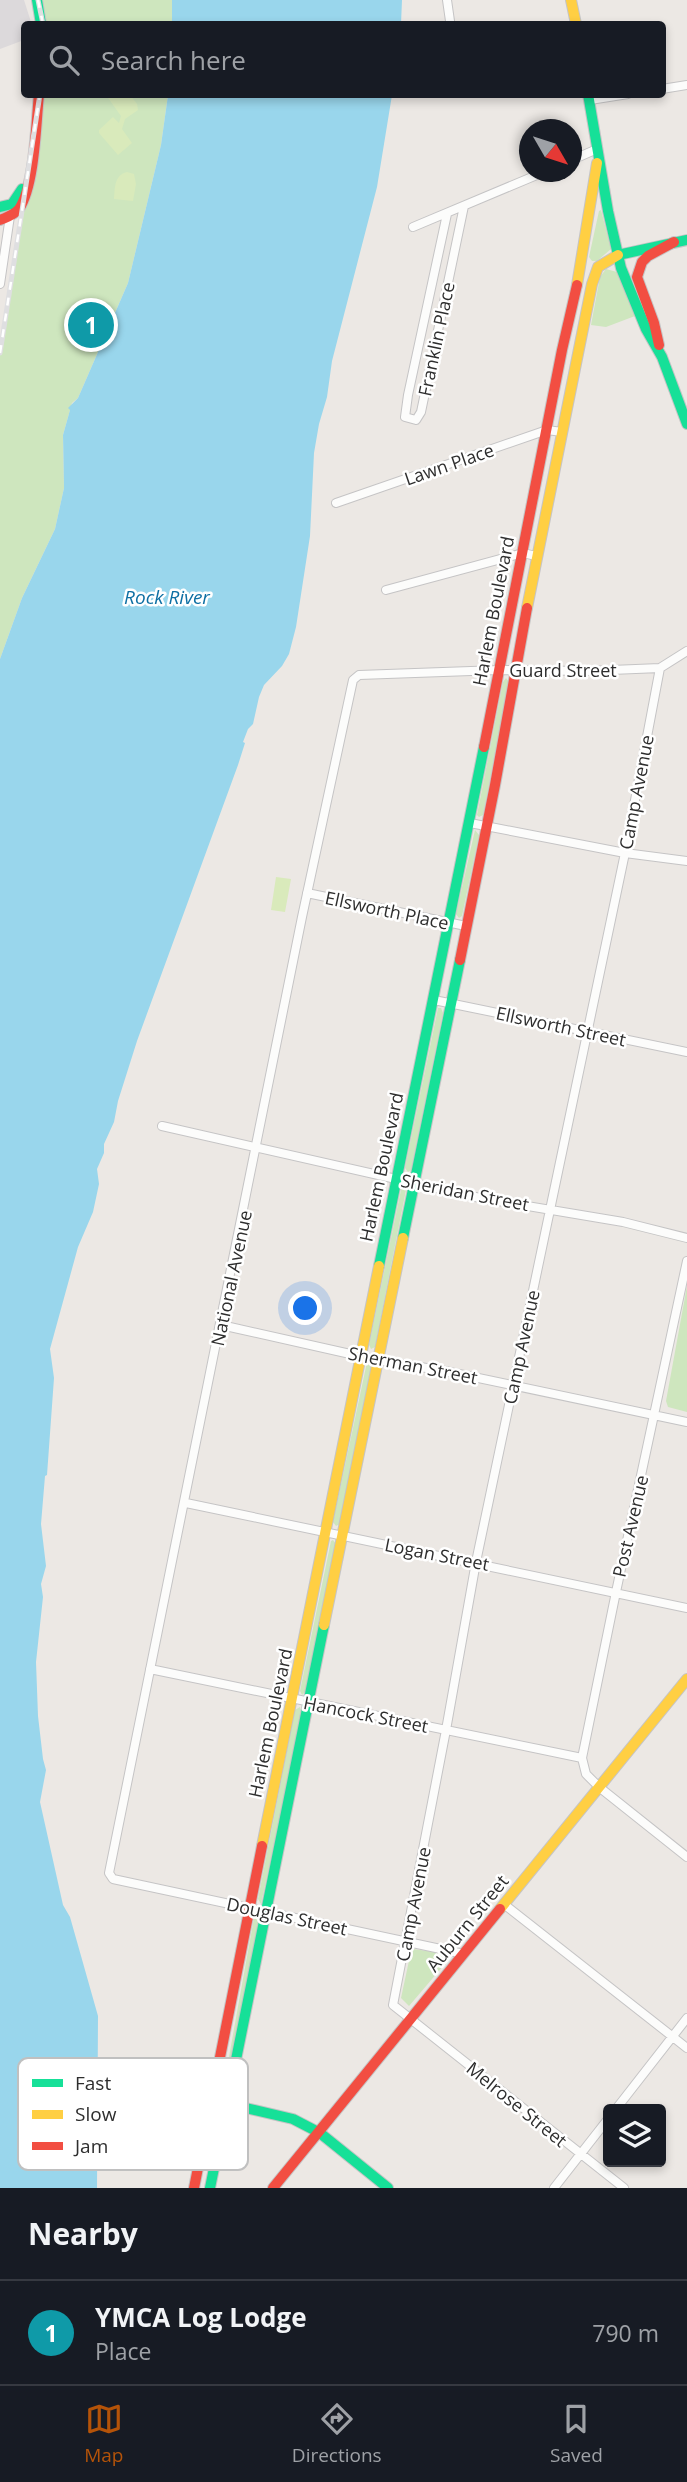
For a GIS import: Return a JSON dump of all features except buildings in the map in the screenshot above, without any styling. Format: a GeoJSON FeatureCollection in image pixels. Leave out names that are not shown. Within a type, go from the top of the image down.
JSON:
{"type":"FeatureCollection","features":[{"type":"Feature","properties":{"kind":"street"},"geometry":{"type":"LineString","coordinates":[[37,0],[40,21]]}},
{"type":"Feature","properties":{"kind":"street"},"geometry":{"type":"LineString","coordinates":[[447,0],[450,21]]}},
{"type":"Feature","properties":{"kind":"street"},"geometry":{"type":"LineString","coordinates":[[571,0],[575,21]]}},
{"type":"Feature","properties":{"kind":"street"},"geometry":{"type":"LineString","coordinates":[[666,88],[687,85]]}},
{"type":"Feature","properties":{"kind":"street"},"geometry":{"type":"LineString","coordinates":[[0,284],[5,218],[21,206],[28,181],[38,98]]}},
{"type":"Feature","properties":{"kind":"street"},"geometry":{"type":"LineString","coordinates":[[589,98],[618,254],[646,330],[662,357]]}},
{"type":"Feature","properties":{"kind":"street"},"geometry":{"type":"LineString","coordinates":[[582,157],[598,151]]}},
{"type":"Feature","properties":{"kind":"street","name":"Harlem Boulevard"},"geometry":{"type":"LineString","coordinates":[[220,2058],[582,263],[598,151]]}},
{"type":"Feature","properties":{"kind":"street"},"geometry":{"type":"LineString","coordinates":[[0,207],[12,204],[28,181]]}},
{"type":"Feature","properties":{"kind":"street"},"geometry":{"type":"LineString","coordinates":[[413,227],[520,182]]}},
{"type":"Feature","properties":{"kind":"street","name":"Franklin Place"},"geometry":{"type":"LineString","coordinates":[[447,214],[408,395],[405,418],[416,420],[421,412],[464,206]]}},
{"type":"Feature","properties":{"kind":"street"},"geometry":{"type":"LineString","coordinates":[[582,263],[598,267],[618,254],[687,240]]}},
{"type":"Feature","properties":{"kind":"street"},"geometry":{"type":"LineString","coordinates":[[674,242],[648,256],[642,262],[637,276],[687,425]]}},
{"type":"Feature","properties":{"kind":"street","name":"Harlem Boulevard"},"geometry":{"type":"LineString","coordinates":[[237,2058],[451,1003],[536,556],[592,284],[598,267]]}},
{"type":"Feature","properties":{"kind":"street","name":"Lawn Place"},"geometry":{"type":"LineString","coordinates":[[336,503],[547,430],[562,432]]}},
{"type":"Feature","properties":{"kind":"street"},"geometry":{"type":"LineString","coordinates":[[386,590],[523,553],[536,556]]}},
{"type":"Feature","properties":{"kind":"street"},"geometry":{"type":"LineString","coordinates":[[660,668],[687,651]]}},
{"type":"Feature","properties":{"kind":"street","name":"Guard Street"},"geometry":{"type":"LineString","coordinates":[[353,680],[359,675],[660,668]]}},
{"type":"Feature","properties":{"kind":"street","name":"Camp Avenue"},"geometry":{"type":"LineString","coordinates":[[411,2019],[393,2004],[476,1562],[625,853],[660,668]]}},
{"type":"Feature","properties":{"kind":"street","name":"National Avenue"},"geometry":{"type":"LineString","coordinates":[[110,1877],[307,893],[353,680]]}},
{"type":"Feature","properties":{"kind":"street"},"geometry":{"type":"LineString","coordinates":[[470,823],[625,853],[687,861]]}},
{"type":"Feature","properties":{"kind":"street","name":"Ellsworth Place"},"geometry":{"type":"LineString","coordinates":[[307,893],[466,926]]}},
{"type":"Feature","properties":{"kind":"street","name":"Ellsworth Street"},"geometry":{"type":"LineString","coordinates":[[434,1000],[687,1052]]}},
{"type":"Feature","properties":{"kind":"street","name":"Sheridan Street"},"geometry":{"type":"LineString","coordinates":[[162,1126],[480,1198],[623,1222],[687,1238]]}},
{"type":"Feature","properties":{"kind":"street","name":"Post Avenue"},"geometry":{"type":"LineString","coordinates":[[582,1758],[687,1261]]}},
{"type":"Feature","properties":{"kind":"street","name":"Sherman Street"},"geometry":{"type":"LineString","coordinates":[[221,1325],[377,1360],[513,1385],[687,1422]]}},
{"type":"Feature","properties":{"kind":"street","name":"Logan Street"},"geometry":{"type":"LineString","coordinates":[[186,1503],[687,1608]]}},
{"type":"Feature","properties":{"kind":"street","name":"Hancock Street"},"geometry":{"type":"LineString","coordinates":[[150,1669],[582,1758]]}},
{"type":"Feature","properties":{"kind":"street","name":"Auburn Street"},"geometry":{"type":"LineString","coordinates":[[273,2188],[687,1679]]}},
{"type":"Feature","properties":{"kind":"street"},"geometry":{"type":"LineString","coordinates":[[582,1758],[586,1774],[599,1787],[687,1857]]}},
{"type":"Feature","properties":{"kind":"street","name":"Douglas Street"},"geometry":{"type":"LineString","coordinates":[[110,1877],[464,1954]]}},
{"type":"Feature","properties":{"kind":"street"},"geometry":{"type":"LineString","coordinates":[[505,1905],[687,2048]]}},
{"type":"Feature","properties":{"kind":"street"},"geometry":{"type":"LineString","coordinates":[[619,2104],[687,2018]]}},
{"type":"Feature","properties":{"kind":"street","name":"Melrose Street"},"geometry":{"type":"LineString","coordinates":[[411,2019],[624,2188]]}},
{"type":"Feature","properties":{"kind":"street"},"geometry":{"type":"LineString","coordinates":[[248,2109],[293,2119],[320,2133],[388,2188]]}},
{"type":"Feature","properties":{"kind":"street"},"geometry":{"type":"LineString","coordinates":[[554,2188],[603,2125]]}},
{"type":"Feature","properties":{"kind":"street","name":"Harlem Boulevard"},"geometry":{"type":"LineString","coordinates":[[194,2188],[197,2170]]}},
{"type":"Feature","properties":{"kind":"street","name":"Harlem Boulevard"},"geometry":{"type":"LineString","coordinates":[[210,2188],[214,2170]]}},
{"type":"Feature","properties":{"kind":"shaded area"},"geometry":{"type":"Polygon","coordinates":[[[0,0],[24,0],[31,21],[21,21],[21,41],[0,49],[0,0]]]}},
{"type":"Feature","properties":{"kind":"green space"},"geometry":{"type":"Polygon","coordinates":[[[38,0],[172,0],[172,21],[42,21],[38,0]]]}},
{"type":"Feature","properties":{"kind":"green space"},"geometry":{"type":"Polygon","coordinates":[[[38,98],[168,98],[161,145],[128,283],[78,398],[72,403],[63,435],[64,488],[55,529],[22,598],[0,659],[0,353],[23,218],[38,98]]]}},
{"type":"Feature","properties":{"kind":"green space"},"geometry":{"type":"Polygon","coordinates":[[[108,98],[132,98],[137,104],[138,110],[125,119],[122,129],[132,143],[118,155],[99,130],[113,117],[119,123],[121,116],[108,98]]]}},
{"type":"Feature","properties":{"kind":"green space"},"geometry":{"type":"Polygon","coordinates":[[[127,172],[134,174],[136,184],[133,201],[114,199],[117,179],[127,172]]]}},
{"type":"Feature","properties":{"kind":"green space"},"geometry":{"type":"Polygon","coordinates":[[[601,210],[611,249],[597,261],[592,261],[589,257],[601,210]]]}},
{"type":"Feature","properties":{"kind":"green space"},"geometry":{"type":"Polygon","coordinates":[[[606,269],[617,272],[635,316],[606,327],[591,325],[600,277],[606,269]]]}},
{"type":"Feature","properties":{"kind":"green space"},"geometry":{"type":"Polygon","coordinates":[[[506,678],[509,682],[483,815],[479,817],[477,815],[503,682],[506,678]]]}},
{"type":"Feature","properties":{"kind":"green space"},"geometry":{"type":"Polygon","coordinates":[[[475,830],[479,835],[462,916],[459,918],[456,914],[475,830]]]}},
{"type":"Feature","properties":{"kind":"green space"},"geometry":{"type":"Polygon","coordinates":[[[276,877],[291,879],[285,912],[271,910],[276,877]]]}},
{"type":"Feature","properties":{"kind":"green space"},"geometry":{"type":"Polygon","coordinates":[[[438,1008],[441,1008],[443,1013],[411,1170],[408,1172],[405,1168],[438,1008]]]}},
{"type":"Feature","properties":{"kind":"green space"},"geometry":{"type":"Polygon","coordinates":[[[402,1185],[406,1190],[375,1347],[371,1349],[369,1345],[402,1185]]]}},
{"type":"Feature","properties":{"kind":"green space"},"geometry":{"type":"Polygon","coordinates":[[[687,1286],[687,1412],[668,1407],[666,1401],[687,1286]]]}},
{"type":"Feature","properties":{"kind":"green space"},"geometry":{"type":"Polygon","coordinates":[[[367,1362],[371,1367],[340,1524],[336,1526],[333,1522],[367,1362]]]}},
{"type":"Feature","properties":{"kind":"green space"},"geometry":{"type":"Polygon","coordinates":[[[333,1540],[336,1544],[305,1692],[302,1695],[300,1691],[333,1540]]]}},
{"type":"Feature","properties":{"kind":"green space"},"geometry":{"type":"Polygon","coordinates":[[[300,1707],[302,1713],[261,1904],[258,1899],[295,1710],[300,1707]]]}},
{"type":"Feature","properties":{"kind":"green space"},"geometry":{"type":"Polygon","coordinates":[[[254,1918],[259,1921],[231,2058],[229,2058],[254,1918]]]}},
{"type":"Feature","properties":{"kind":"green space"},"geometry":{"type":"Polygon","coordinates":[[[413,1949],[441,1953],[447,1958],[409,2006],[401,1998],[413,1949]]]}},
{"type":"Feature","properties":{"kind":"water"},"geometry":{"type":"Polygon","coordinates":[[[172,0],[402,0],[401,21],[172,21],[172,0]]]}},
{"type":"Feature","properties":{"kind":"water","name":"Rock River"},"geometry":{"type":"Polygon","coordinates":[[[168,98],[392,98],[377,187],[332,361],[327,397],[319,424],[314,453],[310,536],[296,627],[289,654],[264,685],[259,697],[253,724],[243,742],[245,743],[238,765],[137,1041],[114,1122],[97,1169],[99,1184],[93,1212],[78,1247],[50,1349],[54,1378],[41,1524],[46,1566],[41,1584],[43,1597],[36,1662],[38,1716],[46,1770],[40,1802],[63,1905],[70,1917],[98,2016],[98,2058],[18,2058],[18,2170],[97,2170],[97,2188],[0,2188],[0,659],[22,598],[55,529],[64,488],[63,435],[70,410],[68,408],[78,398],[128,283],[161,145],[168,98]]]}},
{"type":"Feature","properties":{"kind":"railway"},"geometry":{"type":"LineString","coordinates":[[38,0],[42,21]]}},
{"type":"Feature","properties":{"kind":"railway"},"geometry":{"type":"LineString","coordinates":[[0,353],[39,98]]}},
{"type":"Feature","properties":{"kind":"traffic: fast"},"geometry":{"type":"LineString","coordinates":[[37,0],[40,21]]}},
{"type":"Feature","properties":{"kind":"traffic: fast"},"geometry":{"type":"LineString","coordinates":[[589,98],[608,211],[621,268],[646,329],[662,357],[687,424]]}},
{"type":"Feature","properties":{"kind":"traffic: fast"},"geometry":{"type":"LineString","coordinates":[[0,207],[12,204],[22,189]]}},
{"type":"Feature","properties":{"kind":"traffic: fast"},"geometry":{"type":"LineString","coordinates":[[618,255],[687,240]]}},
{"type":"Feature","properties":{"kind":"traffic: fast"},"geometry":{"type":"LineString","coordinates":[[379,1266],[484,747]]}},
{"type":"Feature","properties":{"kind":"traffic: fast"},"geometry":{"type":"LineString","coordinates":[[403,1238],[460,960]]}},
{"type":"Feature","properties":{"kind":"traffic: fast"},"geometry":{"type":"LineString","coordinates":[[236,2058],[324,1625]]}},
{"type":"Feature","properties":{"kind":"traffic: fast"},"geometry":{"type":"LineString","coordinates":[[248,2109],[293,2119],[320,2133],[388,2188]]}},
{"type":"Feature","properties":{"kind":"traffic: fast"},"geometry":{"type":"LineString","coordinates":[[210,2188],[214,2170]]}},
{"type":"Feature","properties":{"kind":"traffic: slow"},"geometry":{"type":"LineString","coordinates":[[571,0],[575,21]]}},
{"type":"Feature","properties":{"kind":"traffic: slow"},"geometry":{"type":"LineString","coordinates":[[577,285],[597,163]]}},
{"type":"Feature","properties":{"kind":"traffic: slow"},"geometry":{"type":"LineString","coordinates":[[527,608],[592,284],[598,267],[618,255]]}},
{"type":"Feature","properties":{"kind":"traffic: slow"},"geometry":{"type":"LineString","coordinates":[[324,1625],[403,1238]]}},
{"type":"Feature","properties":{"kind":"traffic: slow"},"geometry":{"type":"LineString","coordinates":[[262,1846],[379,1266]]}},
{"type":"Feature","properties":{"kind":"traffic: slow"},"geometry":{"type":"LineString","coordinates":[[500,1909],[687,1679]]}},
{"type":"Feature","properties":{"kind":"traffic: jam"},"geometry":{"type":"LineString","coordinates":[[0,220],[17,211],[24,198],[34,153],[39,98]]}},
{"type":"Feature","properties":{"kind":"traffic: jam"},"geometry":{"type":"LineString","coordinates":[[659,345],[637,277],[642,262],[648,256],[674,242]]}},
{"type":"Feature","properties":{"kind":"traffic: jam"},"geometry":{"type":"LineString","coordinates":[[484,747],[577,285]]}},
{"type":"Feature","properties":{"kind":"traffic: jam"},"geometry":{"type":"LineString","coordinates":[[460,960],[527,608]]}},
{"type":"Feature","properties":{"kind":"traffic: jam"},"geometry":{"type":"LineString","coordinates":[[220,2058],[262,1846]]}},
{"type":"Feature","properties":{"kind":"traffic: jam"},"geometry":{"type":"LineString","coordinates":[[273,2188],[500,1909]]}},
{"type":"Feature","properties":{"kind":"traffic: jam"},"geometry":{"type":"LineString","coordinates":[[194,2188],[198,2170]]}},
{"type":"Feature","properties":{"kind":"place","name":"YMCA Log Lodge"},"geometry":{"type":"Point","coordinates":[91,325]}}]}
